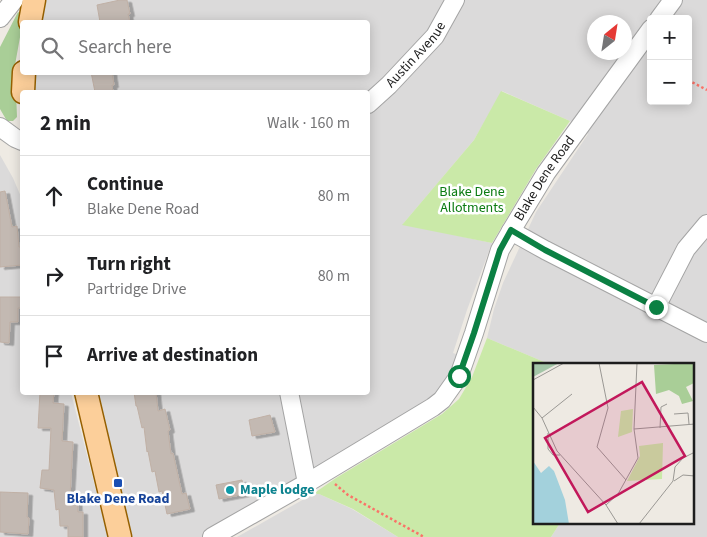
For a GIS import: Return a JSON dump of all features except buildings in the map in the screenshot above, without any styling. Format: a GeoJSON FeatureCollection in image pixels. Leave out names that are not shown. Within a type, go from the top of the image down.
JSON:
{"type":"FeatureCollection","features":[{"type":"Feature","properties":{"kind":"main road"},"geometry":{"type":"LineString","coordinates":[[30,20],[34,0]]}},
{"type":"Feature","properties":{"kind":"main road"},"geometry":{"type":"LineString","coordinates":[[23,90],[24,75]]}},
{"type":"Feature","properties":{"kind":"main road"},"geometry":{"type":"LineString","coordinates":[[87,395],[120,537]]}},
{"type":"Feature","properties":{"kind":"street"},"geometry":{"type":"LineString","coordinates":[[0,18],[14,0]]}},
{"type":"Feature","properties":{"kind":"street","name":"Austin Avenue"},"geometry":{"type":"LineString","coordinates":[[370,102],[435,36],[455,0]]}},
{"type":"Feature","properties":{"kind":"street"},"geometry":{"type":"LineString","coordinates":[[662,15],[673,0]]}},
{"type":"Feature","properties":{"kind":"street","name":"Blake Dene Road"},"geometry":{"type":"LineString","coordinates":[[212,537],[307,483],[442,400],[459,376],[500,250],[511,230],[546,173],[647,34]]}},
{"type":"Feature","properties":{"kind":"street"},"geometry":{"type":"LineString","coordinates":[[0,127],[20,140]]}},
{"type":"Feature","properties":{"kind":"street"},"geometry":{"type":"LineString","coordinates":[[656,307],[686,249],[707,224]]}},
{"type":"Feature","properties":{"kind":"street"},"geometry":{"type":"LineString","coordinates":[[511,230],[545,250],[707,333]]}},
{"type":"Feature","properties":{"kind":"street"},"geometry":{"type":"LineString","coordinates":[[289,395],[307,483]]}},
{"type":"Feature","properties":{"kind":"path"},"geometry":{"type":"LineString","coordinates":[[692,82],[707,90]]}},
{"type":"Feature","properties":{"kind":"path"},"geometry":{"type":"LineString","coordinates":[[324,472],[348,495],[424,537]]}},
{"type":"Feature","properties":{"kind":"shaded area"},"geometry":{"type":"Polygon","coordinates":[[[34,0],[707,0],[707,537],[551,537],[559,524],[694,524],[694,363],[547,363],[487,338],[503,283],[536,212],[588,134],[570,121],[502,91],[474,140],[403,224],[492,243],[453,353],[456,354],[459,376],[451,389],[212,537],[120,537],[86,395],[370,395],[370,90],[23,90],[24,75],[370,75],[370,20],[30,20],[34,0]]]}},
{"type":"Feature","properties":{"kind":"shaded area"},"geometry":{"type":"Polygon","coordinates":[[[0,155],[20,194],[20,395],[72,395],[108,537],[0,537],[0,155]]]}},
{"type":"Feature","properties":{"kind":"shaded area"},"geometry":{"type":"Polygon","coordinates":[[[313,494],[319,494],[352,509],[398,537],[237,537],[313,494]]]}},
{"type":"Feature","properties":{"kind":"green space"},"geometry":{"type":"Polygon","coordinates":[[[18,12],[22,14],[15,65],[17,117],[13,121],[7,121],[0,109],[0,47],[18,12]]]}},
{"type":"Feature","properties":{"kind":"green space","name":"Blake Dene Allotments"},"geometry":{"type":"Polygon","coordinates":[[[501,91],[570,121],[536,169],[492,243],[402,225],[474,140],[501,91]]]}},
{"type":"Feature","properties":{"kind":"green space"},"geometry":{"type":"Polygon","coordinates":[[[487,338],[547,363],[533,363],[533,524],[559,524],[551,537],[398,537],[353,509],[319,494],[313,494],[442,414],[459,399],[472,377],[487,338]]]}},
{"type":"Feature","properties":{"kind":"place","name":"Blake Dene Road"},"geometry":{"type":"Point","coordinates":[118,483]}},
{"type":"Feature","properties":{"kind":"place","name":"Maple lodge"},"geometry":{"type":"Point","coordinates":[230,490]}},
{"type":"Feature","properties":{"kind":"route"},"geometry":{"type":"LineString","coordinates":[[459,376],[500,250],[511,230],[545,250],[656,307]]}}]}
